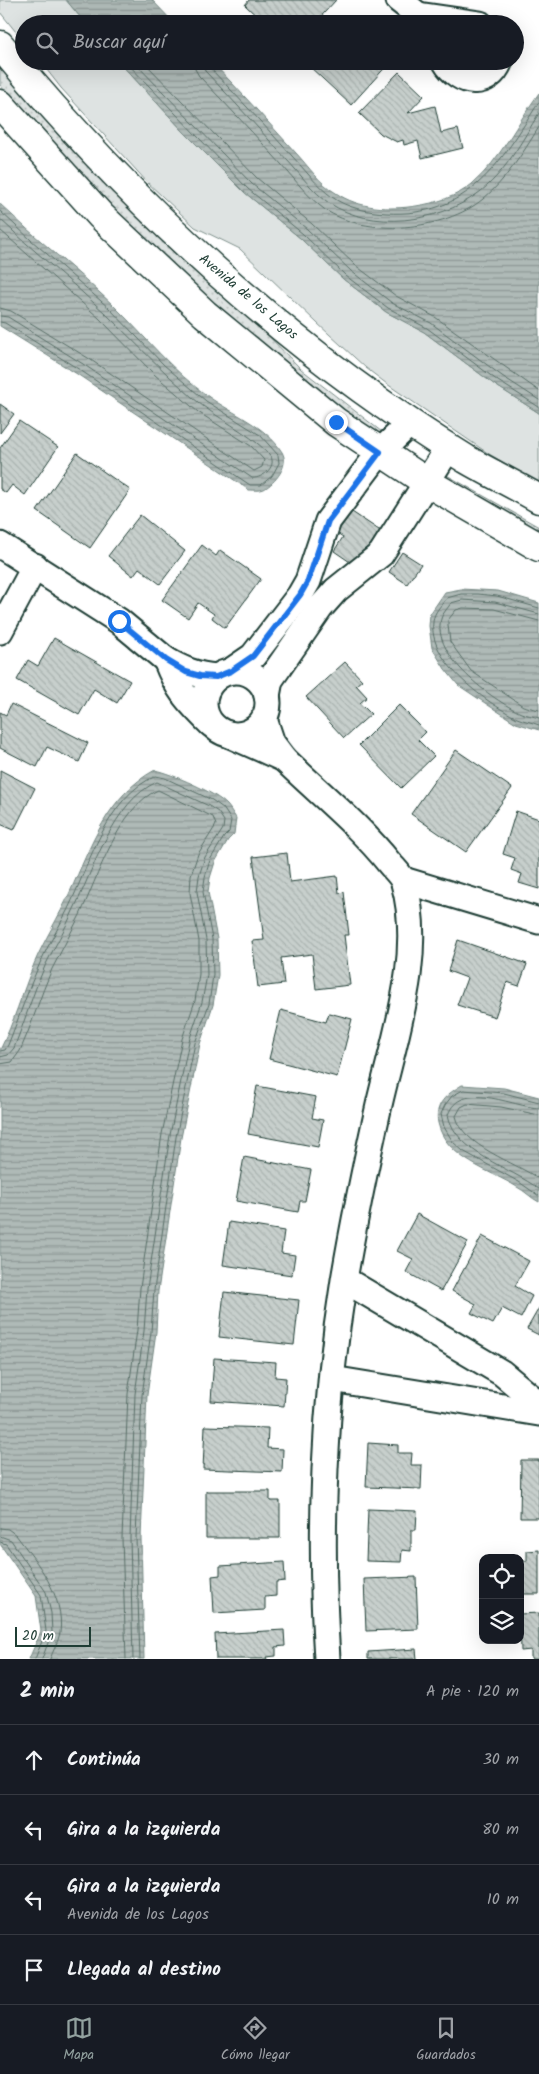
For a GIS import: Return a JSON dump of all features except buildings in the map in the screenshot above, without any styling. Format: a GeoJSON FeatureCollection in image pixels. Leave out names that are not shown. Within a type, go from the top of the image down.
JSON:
{"type":"FeatureCollection","features":[{"type":"Feature","properties":{"kind":"street"},"geometry":{"type":"LineString","coordinates":[[399,0],[417,15]]}},
{"type":"Feature","properties":{"kind":"street","name":"Avenida de los Lagos"},"geometry":{"type":"LineString","coordinates":[[0,44],[15,62]]}},
{"type":"Feature","properties":{"kind":"street","name":"Avenida de los Lagos"},"geometry":{"type":"LineString","coordinates":[[21,70],[48,103],[144,205],[243,294],[364,391],[410,423],[466,458],[539,498]]}},
{"type":"Feature","properties":{"kind":"street"},"geometry":{"type":"LineString","coordinates":[[453,70],[458,76],[473,81],[487,78],[495,70]]}},
{"type":"Feature","properties":{"kind":"street"},"geometry":{"type":"LineString","coordinates":[[0,104],[101,216],[205,314],[336,422],[428,483],[539,547]]}},
{"type":"Feature","properties":{"kind":"street"},"geometry":{"type":"LineString","coordinates":[[410,423],[380,452],[328,521],[308,581],[300,595],[253,656],[209,685],[204,694],[205,715],[220,729],[248,732],[257,726],[266,707],[270,680],[320,608],[336,590],[381,554],[428,483],[449,447]]}},
{"type":"Feature","properties":{"kind":"street"},"geometry":{"type":"LineString","coordinates":[[0,544],[119,621],[166,660],[186,672],[200,676],[241,671],[258,679],[266,707],[272,743],[284,759],[372,843],[403,880],[411,925],[411,956],[403,1000],[361,1186],[344,1280],[332,1378],[326,1466],[323,1562],[327,1659]]}},
{"type":"Feature","properties":{"kind":"street"},"geometry":{"type":"LineString","coordinates":[[0,631],[36,566]]}},
{"type":"Feature","properties":{"kind":"street"},"geometry":{"type":"LineString","coordinates":[[166,660],[177,687],[186,700],[220,729],[284,759]]}},
{"type":"Feature","properties":{"kind":"street"},"geometry":{"type":"LineString","coordinates":[[403,880],[539,921]]}},
{"type":"Feature","properties":{"kind":"street"},"geometry":{"type":"LineString","coordinates":[[344,1280],[502,1373],[539,1404]]}},
{"type":"Feature","properties":{"kind":"street"},"geometry":{"type":"LineString","coordinates":[[332,1378],[539,1413]]}},
{"type":"Feature","properties":{"kind":"shaded area"},"geometry":{"type":"Polygon","coordinates":[[[0,0],[66,0],[78,15],[15,15],[15,31],[0,12],[0,0]]]}},
{"type":"Feature","properties":{"kind":"shaded area"},"geometry":{"type":"Polygon","coordinates":[[[0,63],[301,369],[382,432],[378,439],[237,326],[104,202],[21,111],[0,85],[0,63]]]}},
{"type":"Feature","properties":{"kind":"shaded area"},"geometry":{"type":"Polygon","coordinates":[[[47,70],[126,70],[185,133],[244,192],[300,238],[343,279],[386,312],[424,332],[495,385],[539,413],[539,483],[489,454],[387,384],[366,368],[317,323],[240,249],[195,227],[148,183],[61,88],[47,70]]]}},
{"type":"Feature","properties":{"kind":"shaded area"},"geometry":{"type":"Polygon","coordinates":[[[443,473],[539,527],[539,536],[439,478],[443,473]]]}},
{"type":"Feature","properties":{"kind":"water"},"geometry":{"type":"Polygon","coordinates":[[[66,0],[152,0],[166,15],[78,15],[66,0]]]}},
{"type":"Feature","properties":{"kind":"water"},"geometry":{"type":"Polygon","coordinates":[[[126,70],[219,70],[324,185],[345,198],[365,205],[385,208],[416,206],[446,199],[472,184],[492,163],[539,93],[539,413],[495,385],[424,332],[386,312],[343,279],[300,238],[244,192],[185,133],[126,70]]]}},
{"type":"Feature","properties":{"kind":"water"},"geometry":{"type":"Polygon","coordinates":[[[0,204],[99,292],[183,376],[209,397],[258,428],[275,443],[282,452],[284,462],[283,468],[273,483],[262,490],[249,490],[77,374],[0,326],[0,204]]]}},
{"type":"Feature","properties":{"kind":"water"},"geometry":{"type":"Polygon","coordinates":[[[461,589],[498,591],[539,603],[539,730],[516,723],[458,685],[432,648],[429,626],[430,614],[445,592],[461,589]]]}},
{"type":"Feature","properties":{"kind":"water"},"geometry":{"type":"Polygon","coordinates":[[[155,770],[172,775],[203,789],[227,805],[236,818],[234,834],[228,840],[215,862],[210,878],[208,892],[217,939],[218,975],[213,1005],[200,1044],[181,1138],[158,1291],[156,1332],[147,1395],[141,1538],[144,1659],[29,1659],[41,1631],[36,1596],[0,1544],[0,1050],[38,955],[66,901],[93,840],[124,794],[138,781],[155,770]]]}},
{"type":"Feature","properties":{"kind":"water"},"geometry":{"type":"Polygon","coordinates":[[[462,1085],[504,1088],[539,1097],[539,1202],[520,1189],[470,1162],[450,1146],[438,1123],[438,1110],[443,1100],[462,1085]]]}},
{"type":"Feature","properties":{"kind":"route"},"geometry":{"type":"LineString","coordinates":[[119,621],[166,660],[186,672],[200,676],[216,677],[231,671],[253,656],[300,595],[308,581],[328,521],[380,452],[336,422]]}}]}
